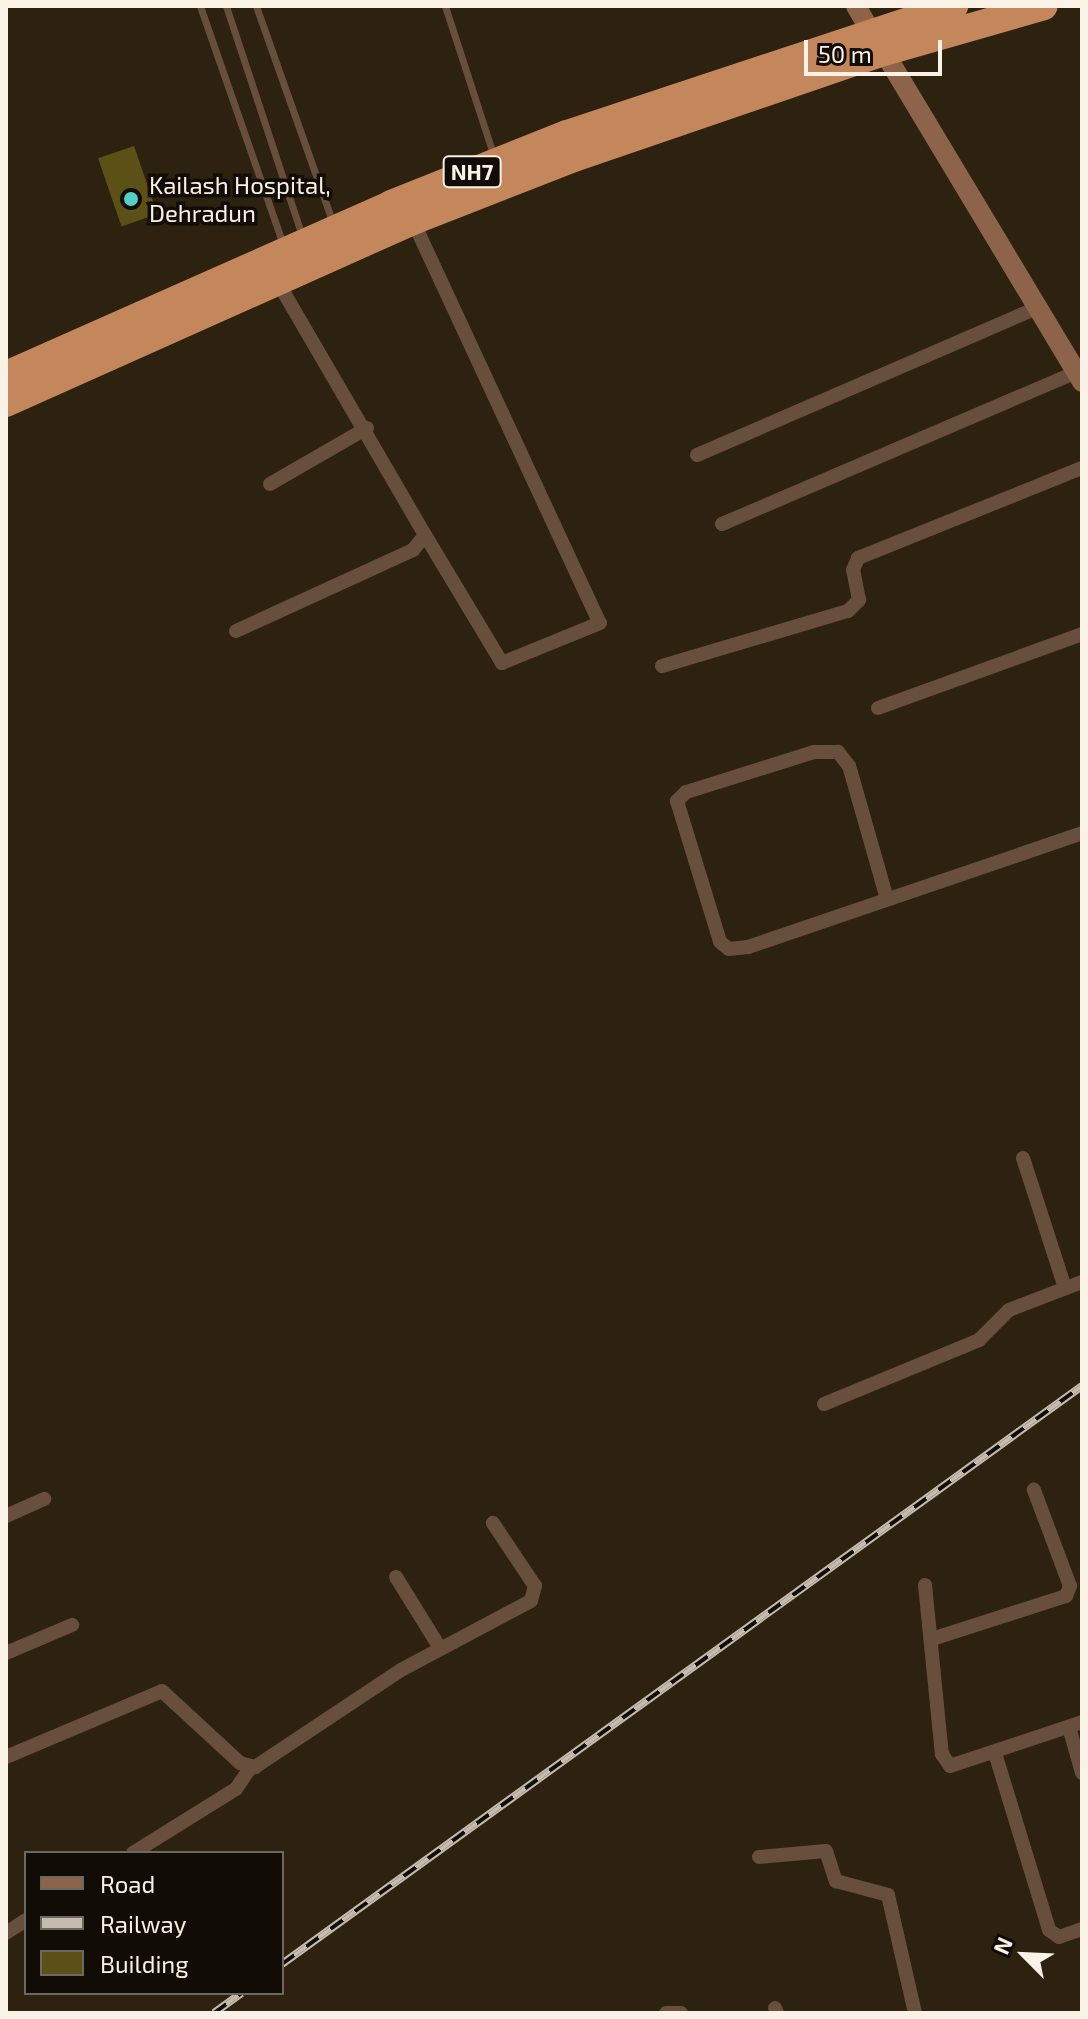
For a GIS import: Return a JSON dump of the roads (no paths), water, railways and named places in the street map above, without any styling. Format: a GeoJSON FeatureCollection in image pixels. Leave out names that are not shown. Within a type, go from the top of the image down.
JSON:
{"type":"FeatureCollection","features":[{"type":"Feature","properties":{"kind":"highway","name":"NH7"},"geometry":{"type":"LineString","coordinates":[[6,403],[285,261],[335,230],[495,163],[870,29],[954,6]]}},
{"type":"Feature","properties":{"kind":"highway","name":"NH7"},"geometry":{"type":"LineString","coordinates":[[6,375],[285,261],[413,221],[574,158],[870,29],[1044,6]]}},
{"type":"Feature","properties":{"kind":"main road"},"geometry":{"type":"LineString","coordinates":[[870,29],[1037,308],[1080,374]]}},
{"type":"Feature","properties":{"kind":"street"},"geometry":{"type":"LineString","coordinates":[[285,261],[367,428],[425,535],[502,663],[600,623],[413,221]]}},
{"type":"Feature","properties":{"kind":"street"},"geometry":{"type":"LineString","coordinates":[[697,455],[1037,308]]}},
{"type":"Feature","properties":{"kind":"street"},"geometry":{"type":"LineString","coordinates":[[722,524],[1080,374]]}},
{"type":"Feature","properties":{"kind":"street"},"geometry":{"type":"LineString","coordinates":[[270,484],[367,428]]}},
{"type":"Feature","properties":{"kind":"street"},"geometry":{"type":"LineString","coordinates":[[662,666],[848,611],[859,600],[853,570],[858,558],[1082,468]]}},
{"type":"Feature","properties":{"kind":"street"},"geometry":{"type":"LineString","coordinates":[[236,631],[413,550],[425,535]]}},
{"type":"Feature","properties":{"kind":"street"},"geometry":{"type":"LineString","coordinates":[[878,708],[1082,634]]}},
{"type":"Feature","properties":{"kind":"street"},"geometry":{"type":"LineString","coordinates":[[887,899],[849,766],[838,752],[814,752],[686,792],[677,801],[720,942],[729,949],[887,899],[1082,833]]}},
{"type":"Feature","properties":{"kind":"street"},"geometry":{"type":"LineString","coordinates":[[1023,1158],[1065,1288]]}},
{"type":"Feature","properties":{"kind":"street"},"geometry":{"type":"LineString","coordinates":[[824,1404],[979,1340],[1009,1310],[1082,1282]]}},
{"type":"Feature","properties":{"kind":"street"},"geometry":{"type":"LineString","coordinates":[[932,1639],[1066,1596],[1070,1586],[1034,1490]]}},
{"type":"Feature","properties":{"kind":"street"},"geometry":{"type":"LineString","coordinates":[[6,1516],[44,1499]]}},
{"type":"Feature","properties":{"kind":"street"},"geometry":{"type":"LineString","coordinates":[[136,1851],[236,1789],[250,1768],[440,1648],[536,1592],[493,1523]]}},
{"type":"Feature","properties":{"kind":"street"},"geometry":{"type":"LineString","coordinates":[[396,1577],[440,1648]]}},
{"type":"Feature","properties":{"kind":"street"},"geometry":{"type":"LineString","coordinates":[[925,1585],[946,1762],[956,1766],[1075,1725],[1082,1773]]}},
{"type":"Feature","properties":{"kind":"street"},"geometry":{"type":"LineString","coordinates":[[6,1653],[72,1625]]}},
{"type":"Feature","properties":{"kind":"street"},"geometry":{"type":"LineString","coordinates":[[6,1757],[162,1691],[250,1768]]}},
{"type":"Feature","properties":{"kind":"street"},"geometry":{"type":"LineString","coordinates":[[995,1753],[1049,1930],[1059,1937],[1082,1929]]}},
{"type":"Feature","properties":{"kind":"street"},"geometry":{"type":"LineString","coordinates":[[759,1857],[826,1851],[836,1881],[888,1895],[915,2013]]}},
{"type":"Feature","properties":{"kind":"street"},"geometry":{"type":"LineString","coordinates":[[6,1933],[24,1921]]}},
{"type":"Feature","properties":{"kind":"street"},"geometry":{"type":"LineString","coordinates":[[666,2013],[681,2013]]}},
{"type":"Feature","properties":{"kind":"lane"},"geometry":{"type":"LineString","coordinates":[[200,6],[285,261]]}},
{"type":"Feature","properties":{"kind":"lane"},"geometry":{"type":"LineString","coordinates":[[226,6],[285,261]]}},
{"type":"Feature","properties":{"kind":"lane"},"geometry":{"type":"LineString","coordinates":[[256,6],[335,230]]}},
{"type":"Feature","properties":{"kind":"lane"},"geometry":{"type":"LineString","coordinates":[[445,6],[495,163]]}},
{"type":"Feature","properties":{"kind":"railway"},"geometry":{"type":"LineString","coordinates":[[284,1963],[1082,1386]]}},
{"type":"Feature","properties":{"kind":"railway"},"geometry":{"type":"LineString","coordinates":[[214,2013],[239,1995]]}},
{"type":"Feature","properties":{"kind":"place","name":"Kailash Hospital, Dehradun"},"geometry":{"type":"Point","coordinates":[131,199]}}]}
